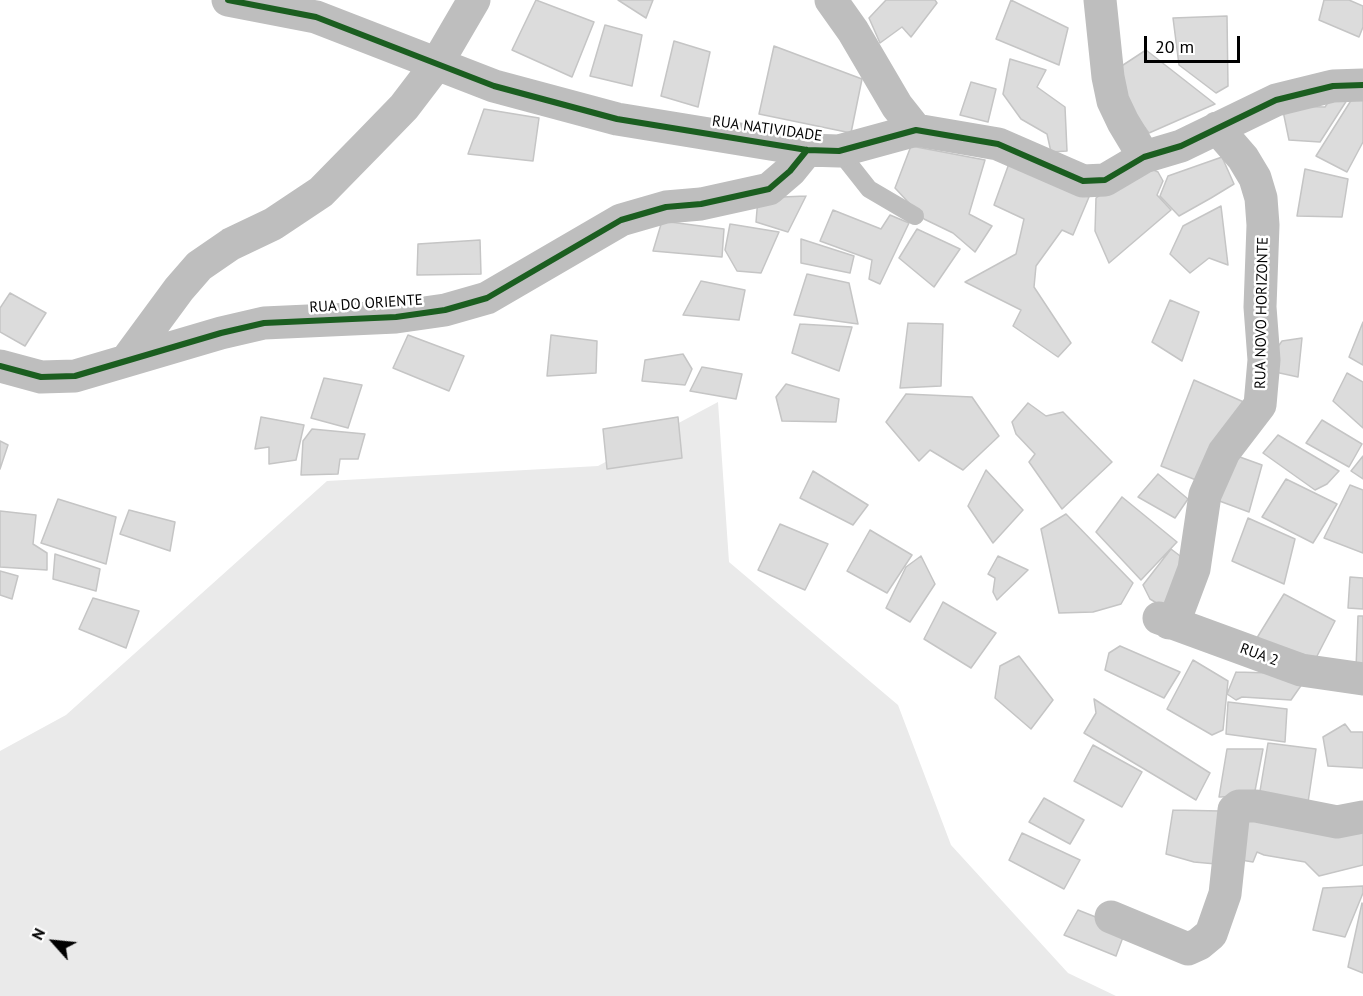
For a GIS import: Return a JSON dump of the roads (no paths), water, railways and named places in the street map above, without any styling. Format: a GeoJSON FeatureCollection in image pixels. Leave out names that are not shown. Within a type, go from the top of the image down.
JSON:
{"type":"FeatureCollection","features":[{"type":"Feature","properties":{"kind":"street","name":"RUA NATIVIDADE"},"geometry":{"type":"LineString","coordinates":[[229,0],[316,17],[494,86],[617,119],[823,150],[916,130],[998,144],[1083,181],[1105,180],[1144,157],[1181,147],[1276,100],[1333,86],[1363,85]]}},
{"type":"Feature","properties":{"kind":"street"},"geometry":{"type":"LineString","coordinates":[[126,361],[179,289],[200,266],[231,244],[273,224],[321,192],[404,107],[436,64],[474,0]]}},
{"type":"Feature","properties":{"kind":"street"},"geometry":{"type":"LineString","coordinates":[[831,0],[853,31],[897,106],[916,130]]}},
{"type":"Feature","properties":{"kind":"street"},"geometry":{"type":"LineString","coordinates":[[1100,0],[1113,102],[1144,157]]}},
{"type":"Feature","properties":{"kind":"street","name":"RUA NOVO HORIZONTE"},"geometry":{"type":"LineString","coordinates":[[1164,620],[1179,609],[1194,569],[1205,495],[1224,452],[1260,405],[1264,360],[1260,307],[1263,225],[1260,198],[1255,178],[1249,168],[1217,128]]}},
{"type":"Feature","properties":{"kind":"street","name":"RUA DO ORIENTE"},"geometry":{"type":"LineString","coordinates":[[0,366],[41,377],[75,376],[221,333],[264,323],[396,317],[445,310],[487,298],[621,220],[666,207],[701,204],[769,189],[790,171],[823,150]]}},
{"type":"Feature","properties":{"kind":"street","name":"RUA 2"},"geometry":{"type":"LineString","coordinates":[[1164,620],[1301,670],[1363,679]]}},
{"type":"Feature","properties":{"kind":"street"},"geometry":{"type":"LineString","coordinates":[[1111,917],[1188,949],[1199,944],[1210,934],[1225,894],[1234,810],[1239,806],[1256,806],[1337,822],[1363,817]]}},
{"type":"Feature","properties":{"kind":"lane"},"geometry":{"type":"LineString","coordinates":[[823,150],[869,189],[915,216]]}}]}
